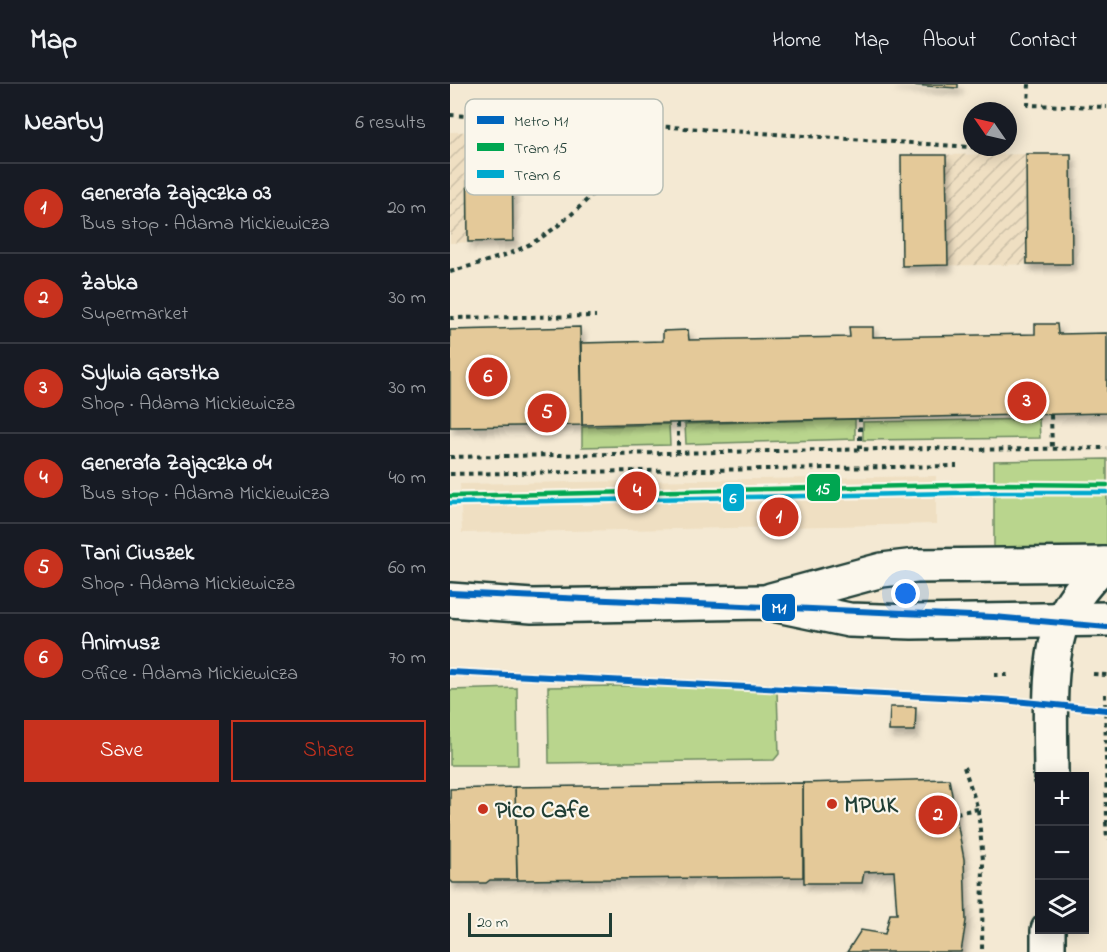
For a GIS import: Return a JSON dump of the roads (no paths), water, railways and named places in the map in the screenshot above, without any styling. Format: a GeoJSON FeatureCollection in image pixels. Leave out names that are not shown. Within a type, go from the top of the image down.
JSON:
{"type":"FeatureCollection","features":[{"type":"Feature","properties":{"kind":"main road"},"geometry":{"type":"LineString","coordinates":[[763,602],[882,570],[916,566],[1106,564]]}},
{"type":"Feature","properties":{"kind":"main road"},"geometry":{"type":"LineString","coordinates":[[1051,772],[1052,675],[1063,620],[1076,597],[1106,564]]}},
{"type":"Feature","properties":{"kind":"main road"},"geometry":{"type":"LineString","coordinates":[[450,600],[532,606],[763,602],[849,620],[912,622],[1107,619]]}},
{"type":"Feature","properties":{"kind":"main road"},"geometry":{"type":"LineString","coordinates":[[450,618],[532,606]]}},
{"type":"Feature","properties":{"kind":"main road"},"geometry":{"type":"LineString","coordinates":[[1048,934],[1048,952]]}},
{"type":"Feature","properties":{"kind":"metro line","name":"M1"},"geometry":{"type":"LineString","coordinates":[[450,593],[994,617],[1107,627]]}},
{"type":"Feature","properties":{"kind":"metro line","name":"M1"},"geometry":{"type":"LineString","coordinates":[[450,672],[1003,700],[1107,710]]}},
{"type":"Feature","properties":{"kind":"tram line","name":"15"},"geometry":{"type":"LineString","coordinates":[[450,496],[1002,484],[1107,485]]}},
{"type":"Feature","properties":{"kind":"tram line","name":"6"},"geometry":{"type":"LineString","coordinates":[[450,503],[1107,492]]}},
{"type":"Feature","properties":{"kind":"place","name":"Animusz"},"geometry":{"type":"Point","coordinates":[488,377]}},
{"type":"Feature","properties":{"kind":"place","name":"Sylwia Garstka"},"geometry":{"type":"Point","coordinates":[1027,401]}},
{"type":"Feature","properties":{"kind":"place","name":"Tani Ciuszek"},"geometry":{"type":"Point","coordinates":[547,413]}},
{"type":"Feature","properties":{"kind":"place","name":"Generała Zajączka 04"},"geometry":{"type":"Point","coordinates":[637,491]}},
{"type":"Feature","properties":{"kind":"place","name":"Generała Zajączka 03"},"geometry":{"type":"Point","coordinates":[779,517]}},
{"type":"Feature","properties":{"kind":"place","name":"MPUK"},"geometry":{"type":"Point","coordinates":[832,804]}},
{"type":"Feature","properties":{"kind":"place","name":"Pico Cafe"},"geometry":{"type":"Point","coordinates":[483,809]}},
{"type":"Feature","properties":{"kind":"place","name":"Żabka"},"geometry":{"type":"Point","coordinates":[938,815]}}]}
